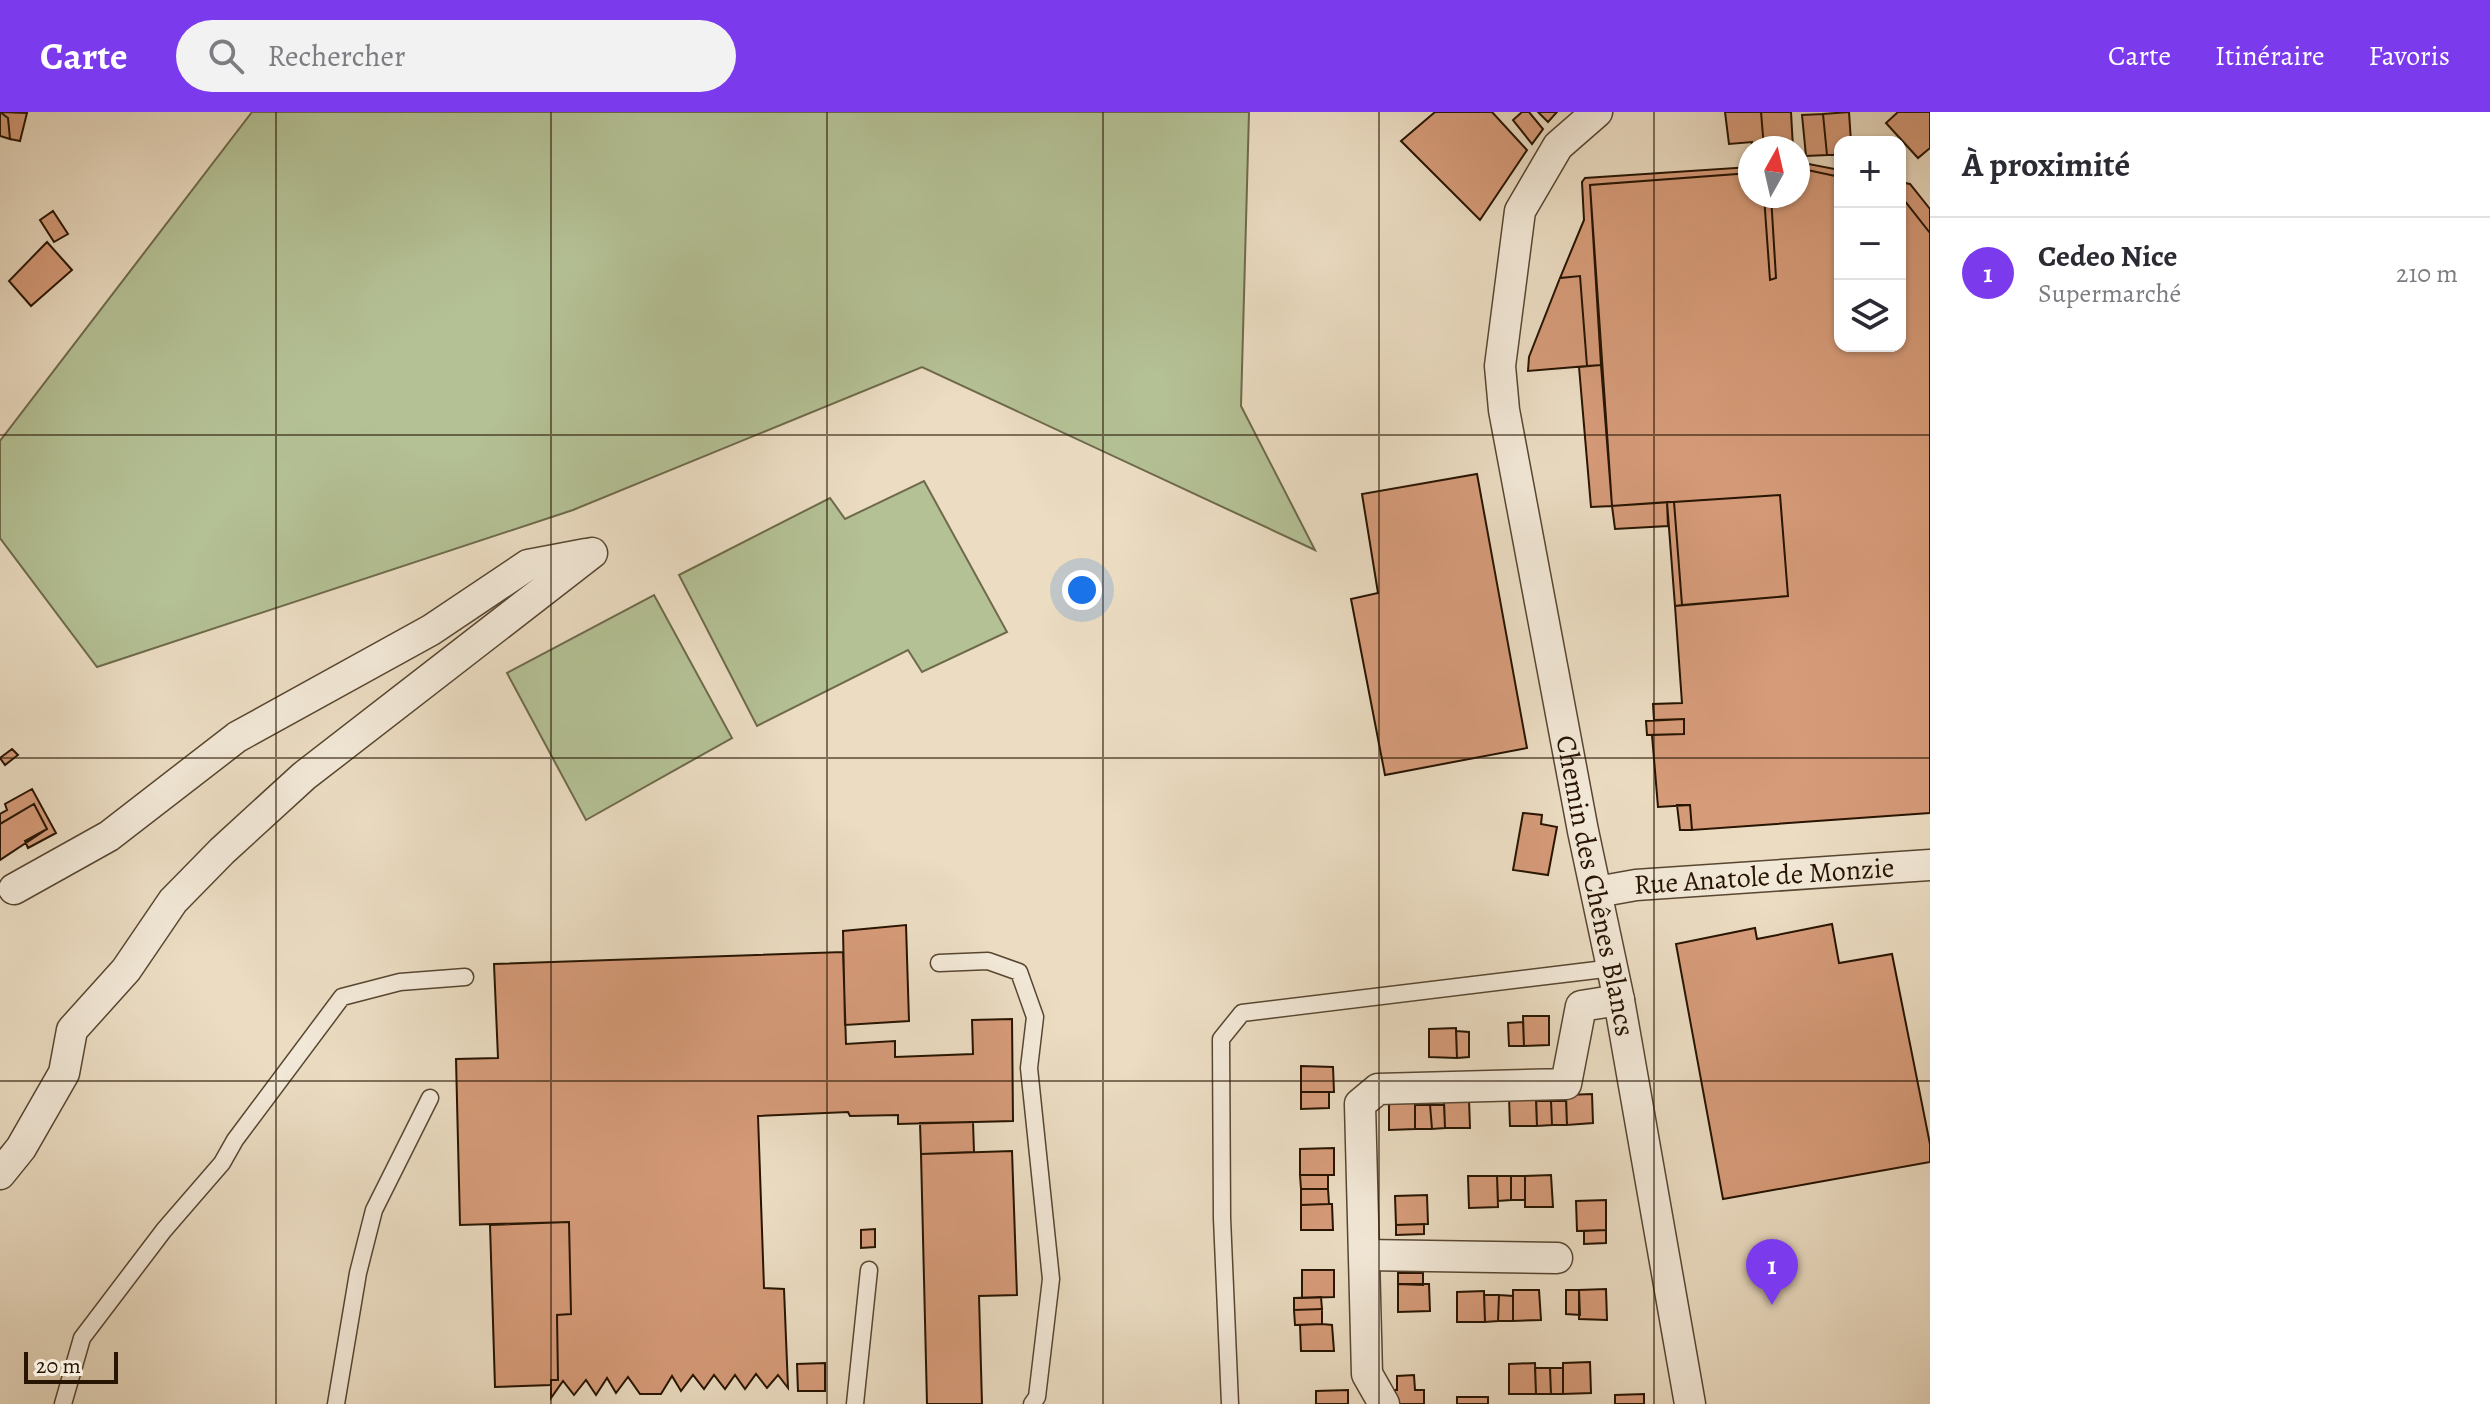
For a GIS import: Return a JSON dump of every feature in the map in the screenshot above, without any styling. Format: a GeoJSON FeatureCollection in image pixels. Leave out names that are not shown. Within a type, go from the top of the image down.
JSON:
{"type":"FeatureCollection","features":[{"type":"Feature","properties":{"kind":"street","name":"Chemin des Chênes Blancs"},"geometry":{"type":"LineString","coordinates":[[1597,112],[1558,146],[1520,211],[1500,366],[1504,410],[1619,1000],[1690,1404]]}},
{"type":"Feature","properties":{"kind":"street"},"geometry":{"type":"LineString","coordinates":[[0,1174],[21,1148],[64,1073],[72,1030],[126,970],[173,901],[304,776],[592,553],[528,565],[431,630],[237,737],[109,836],[14,889]]}},
{"type":"Feature","properties":{"kind":"street","name":"Rue Anatole de Monzie"},"geometry":{"type":"LineString","coordinates":[[1597,892],[1636,885],[1930,865]]}},
{"type":"Feature","properties":{"kind":"street"},"geometry":{"type":"LineString","coordinates":[[1384,1404],[1367,1374],[1360,1104],[1378,1089],[1566,1084],[1581,1006],[1619,1000]]}},
{"type":"Feature","properties":{"kind":"street"},"geometry":{"type":"LineString","coordinates":[[1365,1255],[1557,1258]]}},
{"type":"Feature","properties":{"kind":"lane"},"geometry":{"type":"LineString","coordinates":[[939,963],[988,961],[1019,972],[1035,1017],[1029,1068],[1051,1279],[1039,1402]]}},
{"type":"Feature","properties":{"kind":"lane"},"geometry":{"type":"LineString","coordinates":[[1230,1404],[1222,1218],[1221,1039],[1242,1013],[1613,968]]}},
{"type":"Feature","properties":{"kind":"lane"},"geometry":{"type":"LineString","coordinates":[[63,1404],[82,1338],[164,1230],[222,1163],[235,1140],[342,997],[400,982],[465,977]]}},
{"type":"Feature","properties":{"kind":"lane"},"geometry":{"type":"LineString","coordinates":[[336,1404],[358,1273],[374,1210],[430,1098]]}},
{"type":"Feature","properties":{"kind":"lane"},"geometry":{"type":"LineString","coordinates":[[855,1404],[869,1270]]}},
{"type":"Feature","properties":{"kind":"green space"},"geometry":{"type":"Polygon","coordinates":[[[252,112],[1249,112],[1241,406],[1315,550],[922,367],[573,510],[97,667],[0,538],[0,441],[252,112]]]}},
{"type":"Feature","properties":{"kind":"green space"},"geometry":{"type":"Polygon","coordinates":[[[924,481],[1007,632],[922,672],[908,650],[757,726],[679,575],[830,498],[845,519],[924,481]]]}},
{"type":"Feature","properties":{"kind":"green space"},"geometry":{"type":"Polygon","coordinates":[[[654,595],[732,738],[586,820],[507,673],[654,595]]]}},
{"type":"Feature","properties":{"kind":"building"},"geometry":{"type":"Polygon","coordinates":[[[0,112],[8,118],[10,139],[0,136],[0,112]]]}},
{"type":"Feature","properties":{"kind":"building"},"geometry":{"type":"Polygon","coordinates":[[[0,112],[27,113],[20,141],[10,139],[8,118],[0,112]]]}},
{"type":"Feature","properties":{"kind":"building"},"geometry":{"type":"Polygon","coordinates":[[[1435,112],[1492,112],[1527,150],[1480,220],[1401,141],[1435,112]]]}},
{"type":"Feature","properties":{"kind":"building"},"geometry":{"type":"Polygon","coordinates":[[[1522,112],[1529,112],[1543,129],[1532,144],[1513,120],[1522,112]]]}},
{"type":"Feature","properties":{"kind":"building"},"geometry":{"type":"Polygon","coordinates":[[[1538,112],[1557,112],[1548,122],[1538,112]]]}},
{"type":"Feature","properties":{"kind":"building"},"geometry":{"type":"Polygon","coordinates":[[[1725,112],[1761,112],[1763,136],[1738,136],[1738,143],[1729,144],[1725,112]]]}},
{"type":"Feature","properties":{"kind":"building"},"geometry":{"type":"Polygon","coordinates":[[[1761,112],[1791,112],[1792,136],[1763,136],[1761,112]]]}},
{"type":"Feature","properties":{"kind":"building"},"geometry":{"type":"Polygon","coordinates":[[[1849,112],[1851,136],[1834,136],[1834,155],[1827,155],[1823,114],[1849,112]]]}},
{"type":"Feature","properties":{"kind":"building"},"geometry":{"type":"Polygon","coordinates":[[[1898,112],[1930,112],[1930,148],[1918,158],[1906,145],[1906,136],[1898,136],[1886,123],[1898,112]]]}},
{"type":"Feature","properties":{"kind":"building"},"geometry":{"type":"Polygon","coordinates":[[[1823,114],[1827,155],[1810,156],[1810,136],[1804,136],[1802,115],[1823,114]]]}},
{"type":"Feature","properties":{"kind":"building"},"geometry":{"type":"Polygon","coordinates":[[[1810,164],[1834,169],[1834,176],[1810,171],[1810,164]]]}},
{"type":"Feature","properties":{"kind":"building"},"geometry":{"type":"Polygon","coordinates":[[[1738,168],[1738,174],[1590,185],[1601,365],[1587,366],[1580,276],[1560,278],[1584,220],[1582,182],[1585,178],[1738,168]]]}},
{"type":"Feature","properties":{"kind":"building"},"geometry":{"type":"Polygon","coordinates":[[[1810,171],[1834,176],[1834,352],[1906,352],[1906,203],[1930,233],[1930,813],[1692,830],[1690,805],[1658,807],[1652,735],[1684,734],[1684,719],[1654,720],[1653,704],[1682,703],[1675,606],[1788,596],[1780,495],[1612,506],[1590,185],[1738,174],[1738,208],[1765,208],[1770,280],[1776,278],[1772,208],[1810,208],[1810,171]]]}},
{"type":"Feature","properties":{"kind":"building"},"geometry":{"type":"Polygon","coordinates":[[[1906,183],[1930,209],[1930,233],[1906,203],[1906,183]]]}},
{"type":"Feature","properties":{"kind":"building"},"geometry":{"type":"Polygon","coordinates":[[[1765,208],[1772,208],[1776,278],[1770,280],[1765,208]]]}},
{"type":"Feature","properties":{"kind":"building"},"geometry":{"type":"Polygon","coordinates":[[[53,211],[68,234],[54,242],[40,220],[53,211]]]}},
{"type":"Feature","properties":{"kind":"building"},"geometry":{"type":"Polygon","coordinates":[[[47,242],[72,270],[31,306],[9,281],[47,242]]]}},
{"type":"Feature","properties":{"kind":"building"},"geometry":{"type":"Polygon","coordinates":[[[1580,276],[1587,366],[1528,371],[1529,357],[1560,278],[1580,276]]]}},
{"type":"Feature","properties":{"kind":"building"},"geometry":{"type":"Polygon","coordinates":[[[1601,365],[1612,506],[1591,507],[1579,367],[1601,365]]]}},
{"type":"Feature","properties":{"kind":"building"},"geometry":{"type":"Polygon","coordinates":[[[1477,474],[1527,748],[1385,775],[1351,599],[1378,593],[1362,494],[1477,474]]]}},
{"type":"Feature","properties":{"kind":"building"},"geometry":{"type":"Polygon","coordinates":[[[1780,495],[1788,596],[1682,605],[1674,502],[1780,495]]]}},
{"type":"Feature","properties":{"kind":"building"},"geometry":{"type":"Polygon","coordinates":[[[1667,502],[1668,526],[1615,529],[1612,506],[1667,502]]]}},
{"type":"Feature","properties":{"kind":"building"},"geometry":{"type":"Polygon","coordinates":[[[1667,502],[1674,502],[1682,605],[1675,606],[1667,502]]]}},
{"type":"Feature","properties":{"kind":"building"},"geometry":{"type":"Polygon","coordinates":[[[1684,719],[1684,734],[1647,735],[1646,721],[1684,719]]]}},
{"type":"Feature","properties":{"kind":"building"},"geometry":{"type":"Polygon","coordinates":[[[12,749],[18,755],[5,765],[0,758],[12,749]]]}},
{"type":"Feature","properties":{"kind":"building"},"geometry":{"type":"Polygon","coordinates":[[[32,789],[56,833],[28,848],[25,841],[47,829],[34,804],[0,824],[0,814],[7,810],[5,804],[32,789]]]}},
{"type":"Feature","properties":{"kind":"building"},"geometry":{"type":"Polygon","coordinates":[[[34,804],[47,829],[0,860],[0,824],[34,804]]]}},
{"type":"Feature","properties":{"kind":"building"},"geometry":{"type":"Polygon","coordinates":[[[1677,805],[1690,805],[1692,830],[1680,830],[1677,805]]]}},
{"type":"Feature","properties":{"kind":"building"},"geometry":{"type":"Polygon","coordinates":[[[1523,813],[1542,815],[1541,824],[1557,827],[1548,875],[1513,870],[1523,813]]]}},
{"type":"Feature","properties":{"kind":"building"},"geometry":{"type":"Polygon","coordinates":[[[1832,924],[1839,963],[1892,954],[1930,1144],[1930,1162],[1723,1199],[1676,944],[1755,928],[1757,939],[1832,924]]]}},
{"type":"Feature","properties":{"kind":"building"},"geometry":{"type":"Polygon","coordinates":[[[906,925],[909,1021],[845,1025],[843,931],[906,925]]]}},
{"type":"Feature","properties":{"kind":"building"},"geometry":{"type":"Polygon","coordinates":[[[843,952],[846,1044],[895,1041],[895,1057],[973,1054],[972,1020],[1012,1019],[1013,1121],[898,1124],[898,1115],[850,1116],[848,1112],[758,1116],[764,1288],[784,1289],[788,1388],[778,1375],[767,1388],[756,1374],[745,1389],[735,1375],[725,1389],[714,1375],[704,1389],[693,1375],[681,1391],[672,1376],[661,1394],[640,1394],[628,1377],[616,1393],[607,1378],[596,1395],[586,1380],[574,1395],[563,1381],[551,1398],[551,1380],[558,1380],[557,1315],[571,1314],[569,1222],[460,1225],[456,1059],[498,1058],[494,964],[843,952]]]}},
{"type":"Feature","properties":{"kind":"building"},"geometry":{"type":"Polygon","coordinates":[[[1523,1016],[1549,1016],[1549,1045],[1524,1046],[1523,1016]]]}},
{"type":"Feature","properties":{"kind":"building"},"geometry":{"type":"Polygon","coordinates":[[[1523,1022],[1524,1046],[1509,1046],[1508,1023],[1523,1022]]]}},
{"type":"Feature","properties":{"kind":"building"},"geometry":{"type":"Polygon","coordinates":[[[1456,1028],[1457,1058],[1429,1057],[1429,1029],[1456,1028]]]}},
{"type":"Feature","properties":{"kind":"building"},"geometry":{"type":"Polygon","coordinates":[[[1456,1031],[1469,1032],[1469,1057],[1457,1058],[1456,1031]]]}},
{"type":"Feature","properties":{"kind":"building"},"geometry":{"type":"Polygon","coordinates":[[[1301,1066],[1333,1067],[1334,1092],[1301,1092],[1301,1066]]]}},
{"type":"Feature","properties":{"kind":"building"},"geometry":{"type":"Polygon","coordinates":[[[1301,1092],[1329,1092],[1329,1108],[1301,1109],[1301,1092]]]}},
{"type":"Feature","properties":{"kind":"building"},"geometry":{"type":"Polygon","coordinates":[[[1592,1094],[1593,1123],[1567,1125],[1566,1095],[1592,1094]]]}},
{"type":"Feature","properties":{"kind":"building"},"geometry":{"type":"Polygon","coordinates":[[[1536,1095],[1537,1126],[1510,1126],[1509,1097],[1536,1095]]]}},
{"type":"Feature","properties":{"kind":"building"},"geometry":{"type":"Polygon","coordinates":[[[1469,1099],[1470,1128],[1445,1128],[1444,1100],[1469,1099]]]}},
{"type":"Feature","properties":{"kind":"building"},"geometry":{"type":"Polygon","coordinates":[[[1389,1100],[1415,1100],[1415,1129],[1389,1130],[1389,1100]]]}},
{"type":"Feature","properties":{"kind":"building"},"geometry":{"type":"Polygon","coordinates":[[[1536,1101],[1551,1101],[1552,1125],[1537,1126],[1536,1101]]]}},
{"type":"Feature","properties":{"kind":"building"},"geometry":{"type":"Polygon","coordinates":[[[1551,1101],[1566,1101],[1567,1125],[1552,1125],[1551,1101]]]}},
{"type":"Feature","properties":{"kind":"building"},"geometry":{"type":"Polygon","coordinates":[[[1415,1105],[1430,1105],[1432,1129],[1415,1129],[1415,1105]]]}},
{"type":"Feature","properties":{"kind":"building"},"geometry":{"type":"Polygon","coordinates":[[[1430,1105],[1444,1105],[1445,1128],[1432,1129],[1430,1105]]]}},
{"type":"Feature","properties":{"kind":"building"},"geometry":{"type":"Polygon","coordinates":[[[973,1122],[974,1152],[921,1154],[920,1123],[973,1122]]]}},
{"type":"Feature","properties":{"kind":"building"},"geometry":{"type":"Polygon","coordinates":[[[1334,1148],[1334,1175],[1300,1175],[1300,1149],[1334,1148]]]}},
{"type":"Feature","properties":{"kind":"building"},"geometry":{"type":"Polygon","coordinates":[[[1012,1151],[1017,1295],[979,1296],[982,1404],[927,1404],[921,1154],[1012,1151]]]}},
{"type":"Feature","properties":{"kind":"building"},"geometry":{"type":"Polygon","coordinates":[[[1300,1175],[1328,1175],[1328,1189],[1301,1189],[1300,1175]]]}},
{"type":"Feature","properties":{"kind":"building"},"geometry":{"type":"Polygon","coordinates":[[[1551,1175],[1553,1207],[1525,1207],[1525,1176],[1551,1175]]]}},
{"type":"Feature","properties":{"kind":"building"},"geometry":{"type":"Polygon","coordinates":[[[1468,1176],[1497,1176],[1498,1207],[1469,1208],[1468,1176]]]}},
{"type":"Feature","properties":{"kind":"building"},"geometry":{"type":"Polygon","coordinates":[[[1497,1176],[1511,1176],[1511,1200],[1498,1201],[1497,1176]]]}},
{"type":"Feature","properties":{"kind":"building"},"geometry":{"type":"Polygon","coordinates":[[[1511,1176],[1525,1176],[1525,1200],[1511,1200],[1511,1176]]]}},
{"type":"Feature","properties":{"kind":"building"},"geometry":{"type":"Polygon","coordinates":[[[1301,1189],[1328,1189],[1329,1204],[1301,1205],[1301,1189]]]}},
{"type":"Feature","properties":{"kind":"building"},"geometry":{"type":"Polygon","coordinates":[[[1427,1195],[1428,1224],[1396,1225],[1395,1196],[1427,1195]]]}},
{"type":"Feature","properties":{"kind":"building"},"geometry":{"type":"Polygon","coordinates":[[[1606,1200],[1606,1230],[1577,1231],[1576,1201],[1606,1200]]]}},
{"type":"Feature","properties":{"kind":"building"},"geometry":{"type":"Polygon","coordinates":[[[1332,1204],[1333,1230],[1301,1230],[1301,1205],[1332,1204]]]}},
{"type":"Feature","properties":{"kind":"building"},"geometry":{"type":"Polygon","coordinates":[[[569,1222],[571,1314],[557,1315],[558,1380],[551,1380],[551,1385],[495,1387],[490,1225],[569,1222]]]}},
{"type":"Feature","properties":{"kind":"building"},"geometry":{"type":"Polygon","coordinates":[[[1424,1224],[1424,1234],[1396,1235],[1396,1225],[1424,1224]]]}},
{"type":"Feature","properties":{"kind":"building"},"geometry":{"type":"Polygon","coordinates":[[[875,1229],[875,1247],[861,1248],[861,1230],[875,1229]]]}},
{"type":"Feature","properties":{"kind":"building"},"geometry":{"type":"Polygon","coordinates":[[[1606,1230],[1606,1243],[1584,1244],[1584,1231],[1606,1230]]]}},
{"type":"Feature","properties":{"kind":"building"},"geometry":{"type":"Polygon","coordinates":[[[1302,1270],[1334,1270],[1334,1297],[1302,1298],[1302,1270]]]}},
{"type":"Feature","properties":{"kind":"building"},"geometry":{"type":"Polygon","coordinates":[[[1398,1273],[1423,1273],[1423,1285],[1398,1284],[1398,1273]]]}},
{"type":"Feature","properties":{"kind":"building"},"geometry":{"type":"Polygon","coordinates":[[[1398,1284],[1429,1284],[1430,1311],[1398,1312],[1398,1284]]]}},
{"type":"Feature","properties":{"kind":"building"},"geometry":{"type":"Polygon","coordinates":[[[1606,1289],[1607,1320],[1579,1319],[1579,1290],[1606,1289]]]}},
{"type":"Feature","properties":{"kind":"building"},"geometry":{"type":"Polygon","coordinates":[[[1513,1290],[1539,1290],[1541,1320],[1513,1321],[1513,1290]]]}},
{"type":"Feature","properties":{"kind":"building"},"geometry":{"type":"Polygon","coordinates":[[[1566,1290],[1579,1290],[1580,1315],[1566,1314],[1566,1290]]]}},
{"type":"Feature","properties":{"kind":"building"},"geometry":{"type":"Polygon","coordinates":[[[1484,1291],[1485,1322],[1457,1322],[1457,1292],[1484,1291]]]}},
{"type":"Feature","properties":{"kind":"building"},"geometry":{"type":"Polygon","coordinates":[[[1484,1295],[1499,1295],[1498,1321],[1485,1322],[1484,1295]]]}},
{"type":"Feature","properties":{"kind":"building"},"geometry":{"type":"Polygon","coordinates":[[[1499,1295],[1513,1296],[1513,1321],[1498,1321],[1499,1295]]]}},
{"type":"Feature","properties":{"kind":"building"},"geometry":{"type":"Polygon","coordinates":[[[1321,1297],[1322,1309],[1294,1310],[1294,1298],[1321,1297]]]}},
{"type":"Feature","properties":{"kind":"building"},"geometry":{"type":"Polygon","coordinates":[[[1322,1309],[1322,1324],[1295,1325],[1294,1310],[1322,1309]]]}},
{"type":"Feature","properties":{"kind":"building"},"geometry":{"type":"Polygon","coordinates":[[[1300,1325],[1332,1325],[1334,1351],[1301,1351],[1300,1325]]]}},
{"type":"Feature","properties":{"kind":"building"},"geometry":{"type":"Polygon","coordinates":[[[1590,1362],[1591,1393],[1563,1394],[1563,1363],[1590,1362]]]}},
{"type":"Feature","properties":{"kind":"building"},"geometry":{"type":"Polygon","coordinates":[[[825,1363],[825,1391],[798,1391],[797,1364],[825,1363]]]}},
{"type":"Feature","properties":{"kind":"building"},"geometry":{"type":"Polygon","coordinates":[[[1535,1363],[1536,1394],[1509,1394],[1509,1364],[1535,1363]]]}},
{"type":"Feature","properties":{"kind":"building"},"geometry":{"type":"Polygon","coordinates":[[[1535,1368],[1550,1368],[1551,1394],[1536,1394],[1535,1368]]]}},
{"type":"Feature","properties":{"kind":"building"},"geometry":{"type":"Polygon","coordinates":[[[1550,1368],[1563,1368],[1563,1394],[1551,1394],[1550,1368]]]}},
{"type":"Feature","properties":{"kind":"building"},"geometry":{"type":"Polygon","coordinates":[[[1414,1375],[1415,1390],[1424,1390],[1424,1404],[1398,1404],[1389,1390],[1397,1390],[1397,1376],[1414,1375]]]}},
{"type":"Feature","properties":{"kind":"building"},"geometry":{"type":"Polygon","coordinates":[[[1348,1390],[1348,1404],[1316,1404],[1316,1391],[1348,1390]]]}},
{"type":"Feature","properties":{"kind":"building"},"geometry":{"type":"Polygon","coordinates":[[[1644,1394],[1644,1404],[1615,1404],[1615,1395],[1644,1394]]]}},
{"type":"Feature","properties":{"kind":"building"},"geometry":{"type":"Polygon","coordinates":[[[1457,1397],[1488,1397],[1488,1404],[1457,1404],[1457,1397]]]}},
{"type":"Feature","properties":{"kind":"place","name":"Cedeo Nice"},"geometry":{"type":"Point","coordinates":[1772,1305]}}]}
